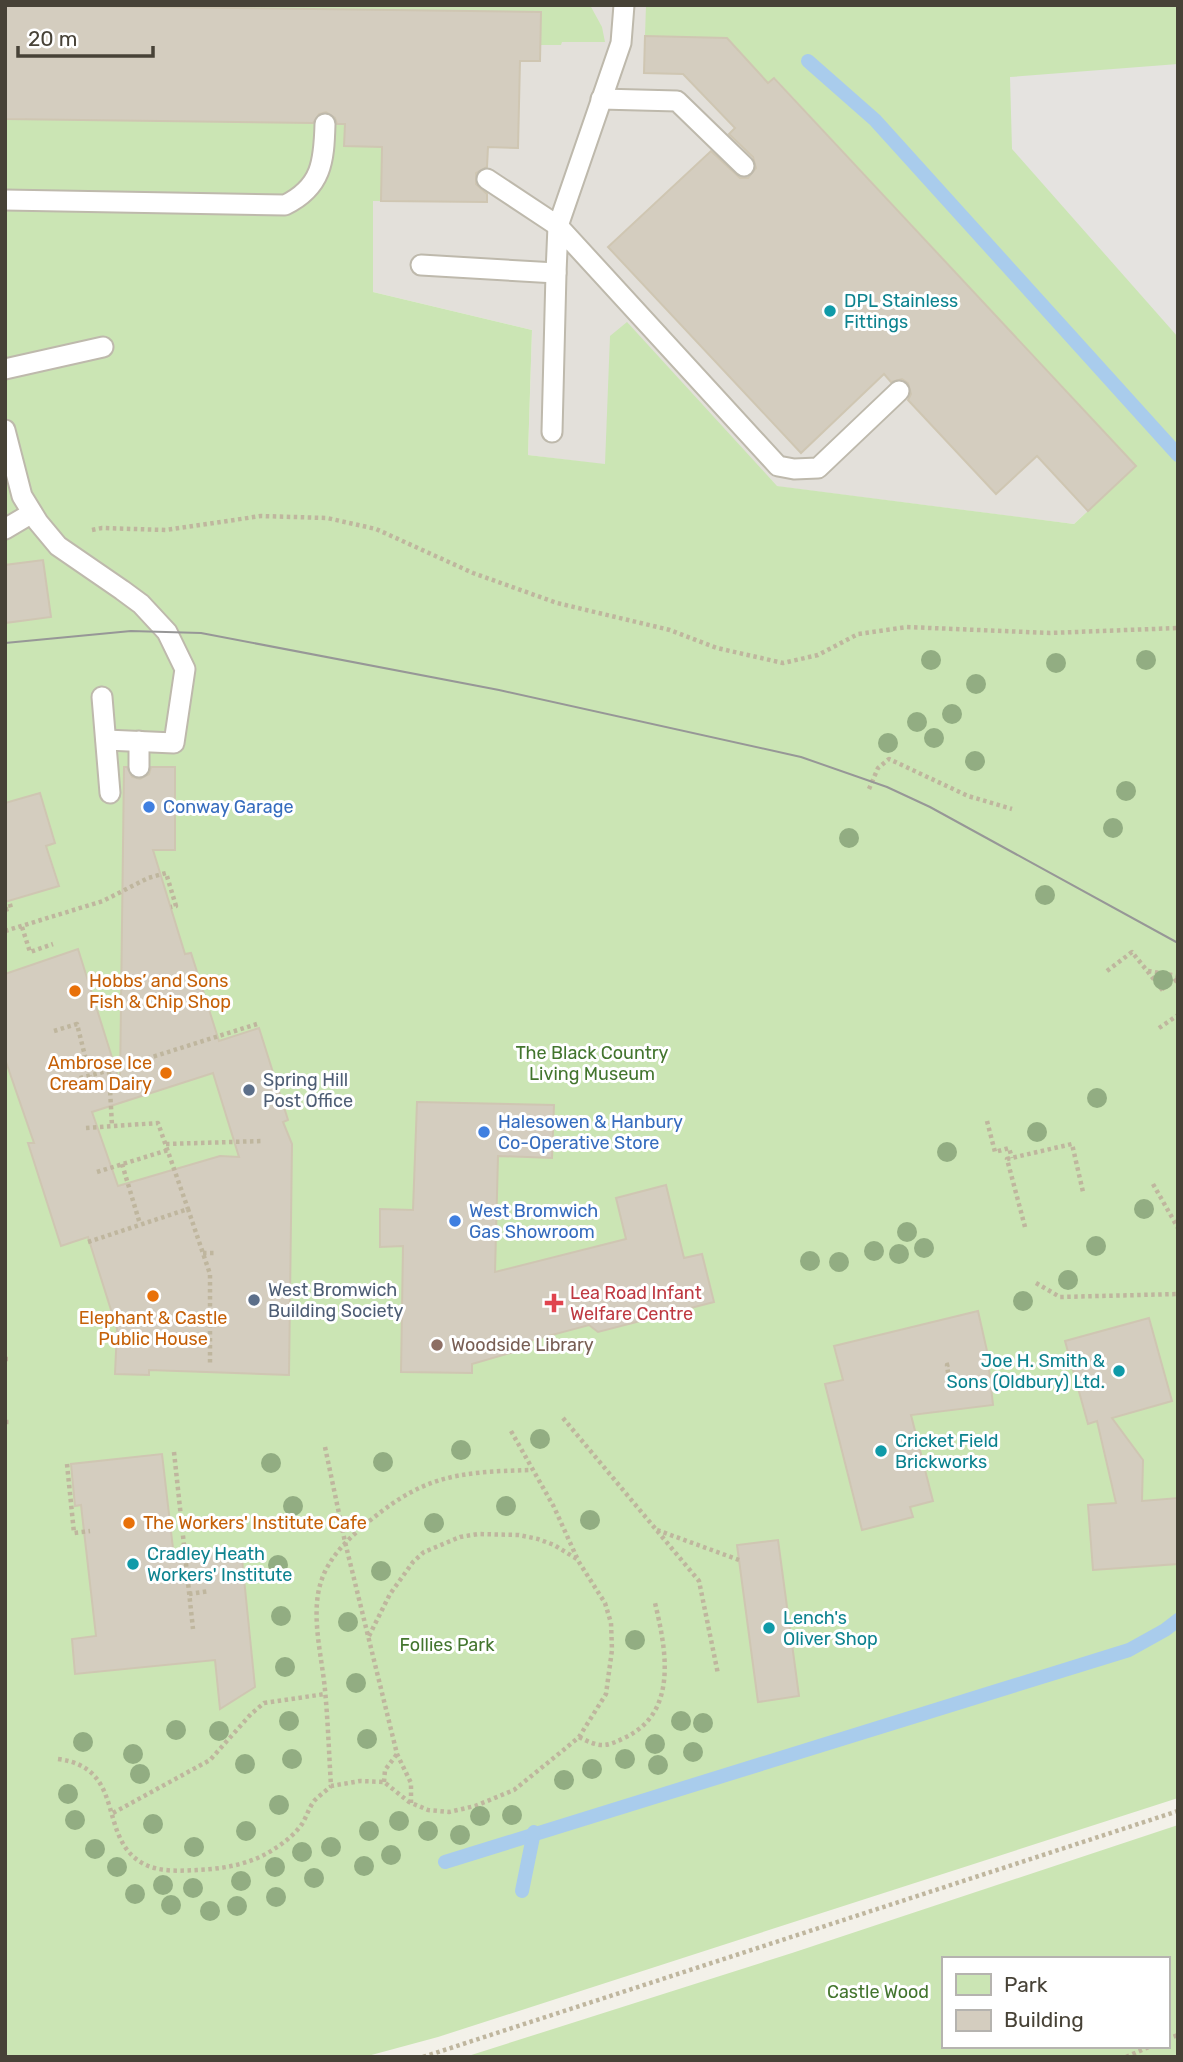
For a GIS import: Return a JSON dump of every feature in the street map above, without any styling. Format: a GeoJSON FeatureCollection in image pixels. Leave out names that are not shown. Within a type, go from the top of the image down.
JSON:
{"type":"FeatureCollection","features":[{"type":"Feature","properties":{"kind":"lane"},"geometry":{"type":"LineString","coordinates":[[552,432],[558,226],[621,43],[624,5]]}},
{"type":"Feature","properties":{"kind":"lane"},"geometry":{"type":"LineString","coordinates":[[601,99],[677,101],[744,166]]}},
{"type":"Feature","properties":{"kind":"lane"},"geometry":{"type":"LineString","coordinates":[[5,200],[285,205],[300,198],[318,174],[324,156],[325,124]]}},
{"type":"Feature","properties":{"kind":"lane"},"geometry":{"type":"LineString","coordinates":[[487,179],[558,226],[778,466],[794,469],[818,468],[900,391]]}},
{"type":"Feature","properties":{"kind":"lane"},"geometry":{"type":"LineString","coordinates":[[421,265],[556,274]]}},
{"type":"Feature","properties":{"kind":"lane"},"geometry":{"type":"LineString","coordinates":[[5,369],[103,347]]}},
{"type":"Feature","properties":{"kind":"lane"},"geometry":{"type":"LineString","coordinates":[[5,430],[22,496],[32,513],[58,546],[141,604],[167,632],[185,669],[174,743],[106,740]]}},
{"type":"Feature","properties":{"kind":"lane"},"geometry":{"type":"LineString","coordinates":[[5,529],[32,513]]}},
{"type":"Feature","properties":{"kind":"lane"},"geometry":{"type":"LineString","coordinates":[[102,696],[110,793]]}},
{"type":"Feature","properties":{"kind":"lane"},"geometry":{"type":"LineString","coordinates":[[139,741],[139,767]]}},
{"type":"Feature","properties":{"kind":"path"},"geometry":{"type":"LineString","coordinates":[[81,532],[102,527],[166,530],[261,516],[327,518],[376,529],[473,573],[557,603],[670,630],[717,648],[783,663],[818,655],[858,634],[906,627],[1050,633],[1178,628]]}},
{"type":"Feature","properties":{"kind":"path"},"geometry":{"type":"LineString","coordinates":[[869,789],[878,768],[888,760],[968,796],[1012,809]]}},
{"type":"Feature","properties":{"kind":"path"},"geometry":{"type":"LineString","coordinates":[[5,932],[103,901],[148,878],[166,873],[176,906],[171,907]]}},
{"type":"Feature","properties":{"kind":"path"},"geometry":{"type":"LineString","coordinates":[[5,909],[11,908],[9,901]]}},
{"type":"Feature","properties":{"kind":"path"},"geometry":{"type":"LineString","coordinates":[[22,927],[30,952],[53,944]]}},
{"type":"Feature","properties":{"kind":"path"},"geometry":{"type":"LineString","coordinates":[[1107,971],[1132,952],[1163,990],[1178,977]]}},
{"type":"Feature","properties":{"kind":"path"},"geometry":{"type":"LineString","coordinates":[[1147,971],[1178,977]]}},
{"type":"Feature","properties":{"kind":"path"},"geometry":{"type":"LineString","coordinates":[[1160,1028],[1178,1016]]}},
{"type":"Feature","properties":{"kind":"path"},"geometry":{"type":"LineString","coordinates":[[54,1031],[77,1024],[90,1076]]}},
{"type":"Feature","properties":{"kind":"path"},"geometry":{"type":"LineString","coordinates":[[73,1080],[257,1024]]}},
{"type":"Feature","properties":{"kind":"path"},"geometry":{"type":"LineString","coordinates":[[109,1071],[112,1126]]}},
{"type":"Feature","properties":{"kind":"path"},"geometry":{"type":"LineString","coordinates":[[987,1121],[995,1152],[1009,1148],[1012,1158]]}},
{"type":"Feature","properties":{"kind":"path"},"geometry":{"type":"LineString","coordinates":[[86,1128],[159,1124],[210,1274],[210,1365]]}},
{"type":"Feature","properties":{"kind":"path"},"geometry":{"type":"LineString","coordinates":[[166,1144],[264,1141]]}},
{"type":"Feature","properties":{"kind":"path"},"geometry":{"type":"LineString","coordinates":[[1025,1227],[1007,1159],[1072,1144],[1083,1192]]}},
{"type":"Feature","properties":{"kind":"path"},"geometry":{"type":"LineString","coordinates":[[97,1172],[168,1150]]}},
{"type":"Feature","properties":{"kind":"path"},"geometry":{"type":"LineString","coordinates":[[122,1164],[140,1224]]}},
{"type":"Feature","properties":{"kind":"path"},"geometry":{"type":"LineString","coordinates":[[1153,1184],[1178,1228]]}},
{"type":"Feature","properties":{"kind":"path"},"geometry":{"type":"LineString","coordinates":[[88,1242],[188,1209]]}},
{"type":"Feature","properties":{"kind":"path"},"geometry":{"type":"LineString","coordinates":[[202,1253],[218,1252]]}},
{"type":"Feature","properties":{"kind":"path"},"geometry":{"type":"LineString","coordinates":[[1035,1283],[1060,1297],[1178,1294]]}},
{"type":"Feature","properties":{"kind":"path"},"geometry":{"type":"LineString","coordinates":[[949,1380],[947,1365],[951,1364]]}},
{"type":"Feature","properties":{"kind":"path"},"geometry":{"type":"LineString","coordinates":[[563,1418],[699,1581],[718,1674]]}},
{"type":"Feature","properties":{"kind":"path"},"geometry":{"type":"LineString","coordinates":[[58,1759],[75,1761],[99,1779],[126,1849],[143,1864],[183,1871],[229,1867],[273,1850],[302,1824],[313,1802],[331,1786],[360,1781],[384,1782],[396,1794],[411,1803],[428,1810],[449,1812],[514,1790],[579,1737],[606,1694],[612,1650],[611,1623],[605,1603],[577,1559],[554,1507],[511,1431]]}},
{"type":"Feature","properties":{"kind":"path"},"geometry":{"type":"LineString","coordinates":[[325,1447],[345,1542],[397,1754],[411,1783],[411,1803]]}},
{"type":"Feature","properties":{"kind":"path"},"geometry":{"type":"LineString","coordinates":[[174,1452],[193,1629]]}},
{"type":"Feature","properties":{"kind":"path"},"geometry":{"type":"LineString","coordinates":[[67,1464],[74,1533],[90,1531]]}},
{"type":"Feature","properties":{"kind":"path"},"geometry":{"type":"LineString","coordinates":[[331,1786],[326,1694],[317,1620],[318,1591],[326,1565],[345,1542],[397,1499],[420,1487],[477,1472],[531,1470]]}},
{"type":"Feature","properties":{"kind":"path"},"geometry":{"type":"LineString","coordinates":[[657,1530],[739,1560]]}},
{"type":"Feature","properties":{"kind":"path"},"geometry":{"type":"LineString","coordinates":[[369,1636],[390,1594],[413,1562],[424,1552],[460,1537],[498,1534],[538,1539],[577,1559]]}},
{"type":"Feature","properties":{"kind":"path"},"geometry":{"type":"LineString","coordinates":[[189,1594],[209,1591]]}},
{"type":"Feature","properties":{"kind":"path"},"geometry":{"type":"LineString","coordinates":[[579,1737],[596,1746],[611,1745],[629,1736],[646,1721],[658,1705],[666,1665],[655,1603]]}},
{"type":"Feature","properties":{"kind":"path"},"geometry":{"type":"LineString","coordinates":[[113,1813],[210,1760],[264,1703],[326,1694]]}},
{"type":"Feature","properties":{"kind":"path"},"geometry":{"type":"LineString","coordinates":[[384,1782],[386,1770],[397,1754]]}},
{"type":"Feature","properties":{"kind":"path"},"geometry":{"type":"LineString","coordinates":[[423,2057],[1178,1811]]}},
{"type":"Feature","properties":{"kind":"path"},"geometry":{"type":"LineString","coordinates":[[1126,2057],[1146,2048]]}},
{"type":"Feature","properties":{"kind":"shaded area"},"geometry":{"type":"Polygon","coordinates":[[[5,5],[795,5],[1178,517],[1088,511],[1074,524],[528,455],[532,330],[373,292],[373,201],[5,5]]]}},
{"type":"Feature","properties":{"kind":"shaded area"},"geometry":{"type":"Polygon","coordinates":[[[1178,64],[1178,337],[1012,149],[1010,77],[1178,64]]]}},
{"type":"Feature","properties":{"kind":"green space","name":"The Black Country Living Museum"},"geometry":{"type":"Polygon","coordinates":[[[5,5],[590,5],[602,27],[605,42],[541,45],[540,61],[512,61],[511,93],[519,94],[518,148],[488,148],[487,202],[373,201],[373,292],[532,330],[528,455],[605,464],[610,336],[627,322],[777,486],[1074,524],[1136,466],[775,78],[768,83],[727,38],[645,36],[646,5],[1178,5],[1178,1798],[438,2037],[364,2057],[5,2057],[5,5]]]}},
{"type":"Feature","properties":{"kind":"green space","name":"Castle Wood"},"geometry":{"type":"Polygon","coordinates":[[[1178,1825],[1178,2057],[465,2057],[792,1953],[1178,1825]]]}},
{"type":"Feature","properties":{"kind":"building"},"geometry":{"type":"Polygon","coordinates":[[[5,5],[541,12],[540,61],[520,61],[518,148],[488,147],[487,167],[476,173],[476,184],[487,194],[487,202],[381,201],[382,147],[344,146],[345,124],[337,124],[335,118],[326,112],[319,114],[313,123],[5,119],[5,5]]]}},
{"type":"Feature","properties":{"kind":"building","name":"DPL Stainless Fittings"},"geometry":{"type":"Polygon","coordinates":[[[645,36],[727,38],[768,83],[774,78],[1136,466],[1088,511],[1037,456],[996,494],[908,400],[911,394],[908,383],[902,379],[891,382],[884,374],[801,453],[608,247],[711,151],[740,178],[748,178],[756,168],[753,157],[729,134],[735,128],[683,74],[644,73],[645,36]]]}},
{"type":"Feature","properties":{"kind":"building"},"geometry":{"type":"Polygon","coordinates":[[[43,560],[51,617],[5,623],[5,565],[43,560]]]}},
{"type":"Feature","properties":{"kind":"building"},"geometry":{"type":"Polygon","coordinates":[[[124,767],[127,767],[132,777],[140,779],[149,774],[151,767],[175,767],[175,850],[153,850],[185,954],[191,953],[219,1041],[259,1028],[288,1120],[283,1122],[292,1144],[289,1375],[149,1370],[149,1375],[115,1374],[117,1329],[88,1237],[61,1246],[28,1143],[34,1143],[5,1059],[5,974],[78,949],[120,1083],[124,767]],[[213,1073],[92,1112],[118,1186],[220,1156],[239,1157],[213,1073]]]}},
{"type":"Feature","properties":{"kind":"building"},"geometry":{"type":"Polygon","coordinates":[[[40,793],[55,843],[46,846],[59,886],[5,902],[5,803],[40,793]]]}},
{"type":"Feature","properties":{"kind":"building"},"geometry":{"type":"Polygon","coordinates":[[[417,1102],[554,1105],[552,1158],[498,1156],[495,1272],[626,1239],[616,1198],[666,1185],[684,1258],[702,1254],[714,1302],[598,1332],[589,1325],[529,1341],[524,1349],[472,1364],[472,1373],[401,1372],[403,1246],[380,1247],[380,1209],[413,1210],[417,1102]]]}},
{"type":"Feature","properties":{"kind":"building"},"geometry":{"type":"Polygon","coordinates":[[[978,1311],[987,1351],[993,1405],[911,1415],[933,1501],[910,1507],[913,1517],[862,1530],[825,1384],[843,1380],[834,1346],[978,1311]]]}},
{"type":"Feature","properties":{"kind":"building"},"geometry":{"type":"Polygon","coordinates":[[[1149,1318],[1172,1401],[1112,1418],[1143,1460],[1142,1501],[1178,1498],[1178,1564],[1093,1570],[1088,1505],[1116,1503],[1097,1421],[1088,1424],[1065,1341],[1149,1318]]]}},
{"type":"Feature","properties":{"kind":"building","name":"Cradley Heath Workers' Institute"},"geometry":{"type":"Polygon","coordinates":[[[162,1454],[174,1557],[241,1549],[255,1687],[220,1709],[215,1660],[75,1674],[72,1639],[96,1636],[81,1505],[75,1506],[71,1464],[162,1454]]]}},
{"type":"Feature","properties":{"kind":"building","name":"Lench's Oliver Shop"},"geometry":{"type":"Polygon","coordinates":[[[778,1540],[799,1696],[758,1702],[737,1545],[778,1540]]]}},
{"type":"Feature","properties":{"kind":"waterway"},"geometry":{"type":"LineString","coordinates":[[808,61],[875,120],[1178,455]]}},
{"type":"Feature","properties":{"kind":"waterway"},"geometry":{"type":"LineString","coordinates":[[445,1862],[1129,1650],[1178,1620]]}},
{"type":"Feature","properties":{"kind":"waterway"},"geometry":{"type":"LineString","coordinates":[[522,1891],[534,1832]]}},
{"type":"Feature","properties":{"kind":"tram line"},"geometry":{"type":"LineString","coordinates":[[5,643],[131,631],[201,633],[499,690],[801,757],[887,787],[930,807],[1178,943]]}},
{"type":"Feature","properties":{"kind":"place","name":"DPL Stainless Fittings"},"geometry":{"type":"Point","coordinates":[830,311]}},
{"type":"Feature","properties":{"kind":"place","name":"Conway Garage"},"geometry":{"type":"Point","coordinates":[149,807]}},
{"type":"Feature","properties":{"kind":"place","name":"Hobbs’ and Sons Fish & Chip Shop"},"geometry":{"type":"Point","coordinates":[75,991]}},
{"type":"Feature","properties":{"kind":"place","name":"Ambrose Ice Cream Dairy"},"geometry":{"type":"Point","coordinates":[166,1073]}},
{"type":"Feature","properties":{"kind":"place","name":"Spring Hill Post Office"},"geometry":{"type":"Point","coordinates":[249,1090]}},
{"type":"Feature","properties":{"kind":"place","name":"Halesowen & Hanbury Co-Operative Store"},"geometry":{"type":"Point","coordinates":[484,1132]}},
{"type":"Feature","properties":{"kind":"place","name":"West Bromwich Gas Showroom"},"geometry":{"type":"Point","coordinates":[455,1221]}},
{"type":"Feature","properties":{"kind":"place","name":"Elephant & Castle Public House"},"geometry":{"type":"Point","coordinates":[153,1296]}},
{"type":"Feature","properties":{"kind":"place","name":"West Bromwich Building Society"},"geometry":{"type":"Point","coordinates":[254,1300]}},
{"type":"Feature","properties":{"kind":"place","name":"Lea Road Infant Welfare Centre"},"geometry":{"type":"Point","coordinates":[554,1303]}},
{"type":"Feature","properties":{"kind":"place","name":"Woodside Library"},"geometry":{"type":"Point","coordinates":[437,1345]}},
{"type":"Feature","properties":{"kind":"place","name":"Joe H. Smith & Sons (Oldbury) Ltd."},"geometry":{"type":"Point","coordinates":[1119,1371]}},
{"type":"Feature","properties":{"kind":"place","name":"Cricket Field Brickworks"},"geometry":{"type":"Point","coordinates":[881,1451]}},
{"type":"Feature","properties":{"kind":"place","name":"The Workers' Institute Cafe"},"geometry":{"type":"Point","coordinates":[129,1523]}},
{"type":"Feature","properties":{"kind":"place","name":"Cradley Heath Workers' Institute"},"geometry":{"type":"Point","coordinates":[133,1564]}},
{"type":"Feature","properties":{"kind":"place","name":"Lench's Oliver Shop"},"geometry":{"type":"Point","coordinates":[769,1628]}},
{"type":"Feature","properties":{"kind":"park label","name":"Follies Park"},"geometry":{"type":"Point","coordinates":[447,1645]}}]}
